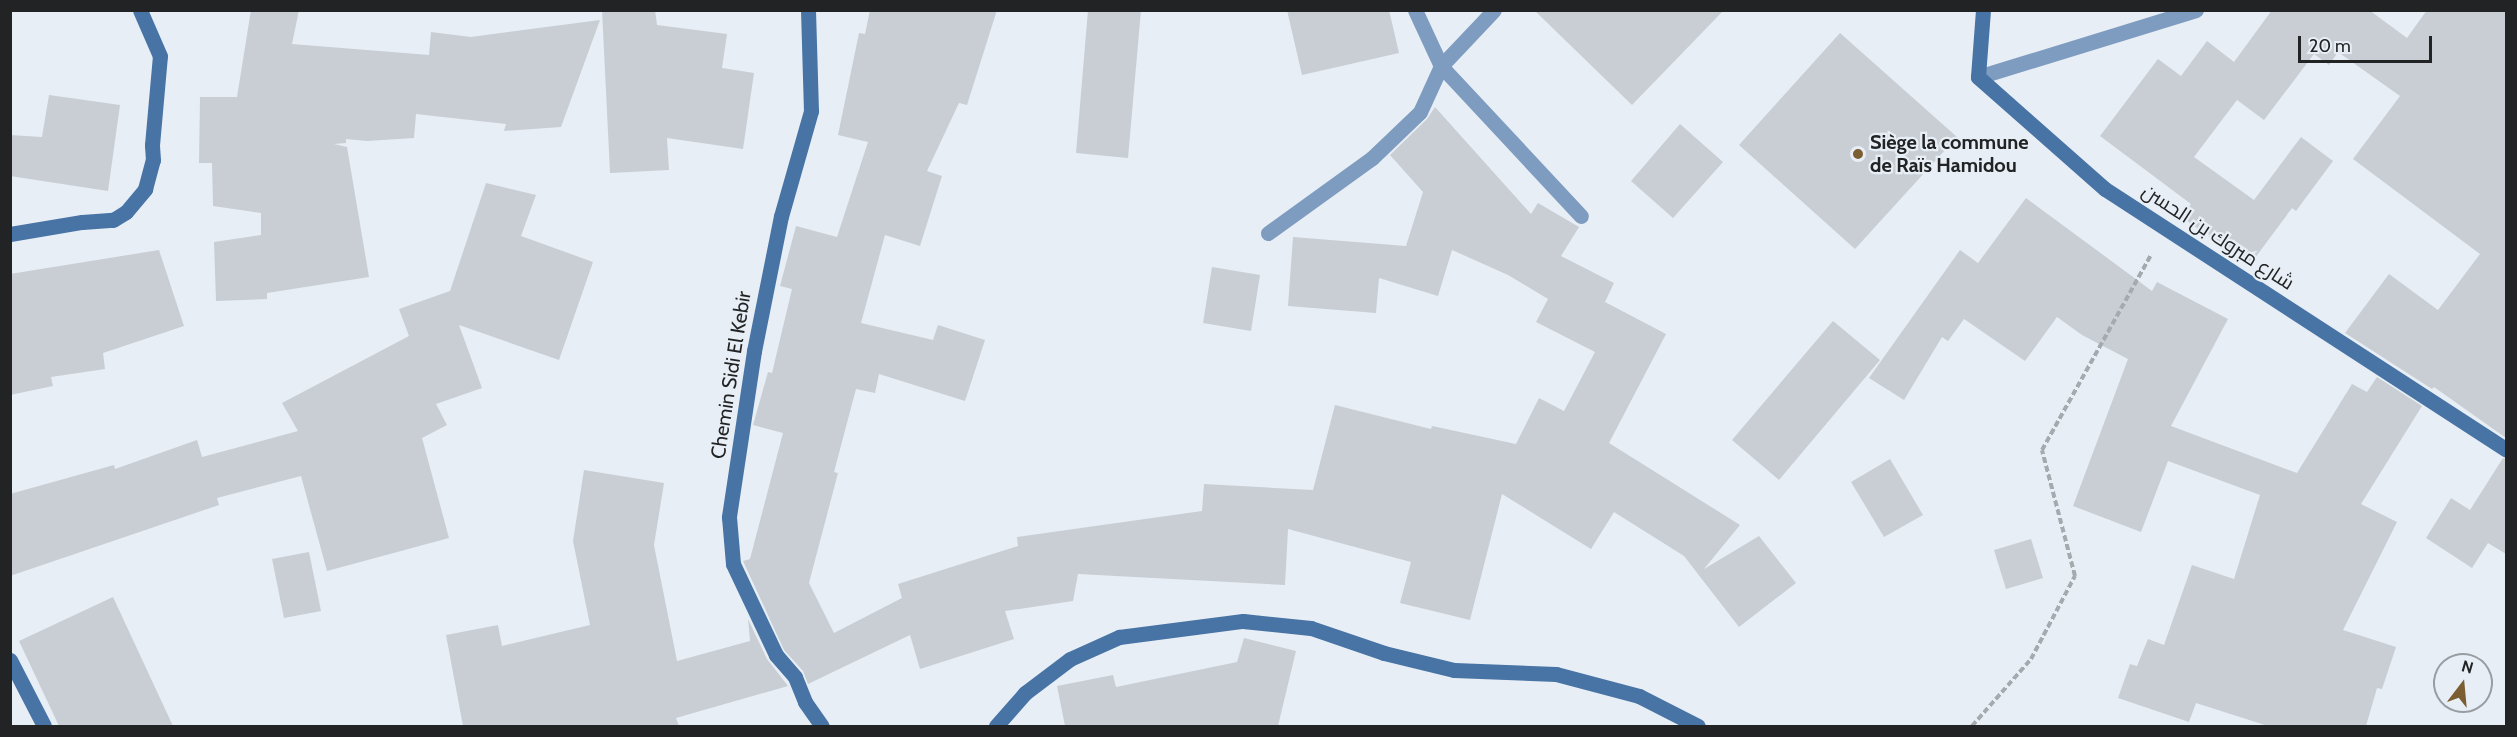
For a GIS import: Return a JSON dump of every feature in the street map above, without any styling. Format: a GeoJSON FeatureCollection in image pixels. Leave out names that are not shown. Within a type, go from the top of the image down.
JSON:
{"type":"FeatureCollection","features":[{"type":"Feature","properties":{"kind":"street"},"geometry":{"type":"LineString","coordinates":[[10,234],[82,222],[113,220],[126,212],[145,189],[153,160],[152,145],[160,56],[140,10]]}},
{"type":"Feature","properties":{"kind":"street","name":"Chemin Sidi El Kebir"},"geometry":{"type":"LineString","coordinates":[[808,10],[811,111],[781,216],[754,351],[729,517],[733,564],[776,655],[795,677],[805,702],[822,726]]}},
{"type":"Feature","properties":{"kind":"street"},"geometry":{"type":"LineString","coordinates":[[1416,10],[1441,66],[1581,216]]}},
{"type":"Feature","properties":{"kind":"street"},"geometry":{"type":"LineString","coordinates":[[1268,233],[1372,158],[1419,112],[1441,66],[1494,10]]}},
{"type":"Feature","properties":{"kind":"street"},"geometry":{"type":"LineString","coordinates":[[1983,10],[1978,77],[2196,10]]}},
{"type":"Feature","properties":{"kind":"street","name":"شارع مبروك بن الحسن"},"geometry":{"type":"LineString","coordinates":[[1978,77],[2105,189],[2506,449]]}},
{"type":"Feature","properties":{"kind":"street"},"geometry":{"type":"LineString","coordinates":[[996,726],[1025,693],[1070,659],[1119,637],[1243,621],[1311,628],[1384,653],[1454,670],[1556,674],[1639,696],[1698,726]]}},
{"type":"Feature","properties":{"kind":"street"},"geometry":{"type":"LineString","coordinates":[[10,660],[44,726]]}},
{"type":"Feature","properties":{"kind":"path"},"geometry":{"type":"LineString","coordinates":[[1972,726],[2031,658],[2075,576],[2042,450],[2166,228]]}},
{"type":"Feature","properties":{"kind":"building"},"geometry":{"type":"Polygon","coordinates":[[[251,10],[299,10],[292,44],[429,55],[431,32],[471,37],[600,20],[561,127],[504,131],[506,124],[416,114],[414,138],[367,141],[346,139],[346,143],[334,144],[347,147],[369,277],[267,293],[267,299],[216,301],[214,242],[261,235],[261,213],[213,206],[212,163],[199,163],[200,97],[237,97],[251,10]]]}},
{"type":"Feature","properties":{"kind":"building"},"geometry":{"type":"Polygon","coordinates":[[[602,10],[655,10],[657,25],[727,34],[722,68],[754,73],[743,149],[667,138],[669,170],[610,173],[602,10]]]}},
{"type":"Feature","properties":{"kind":"building"},"geometry":{"type":"Polygon","coordinates":[[[870,10],[997,10],[967,105],[959,103],[927,171],[942,176],[920,246],[885,235],[861,323],[933,340],[938,325],[985,340],[965,401],[879,374],[875,393],[856,389],[834,472],[838,473],[809,583],[834,633],[902,598],[898,584],[1018,546],[1017,537],[1202,511],[1204,484],[1313,490],[1335,405],[1431,429],[1432,426],[1516,444],[1539,398],[1564,411],[1595,352],[1536,322],[1548,299],[1508,275],[1452,250],[1438,296],[1379,278],[1376,313],[1288,306],[1293,237],[1406,246],[1423,192],[1390,155],[1427,119],[1435,107],[1531,214],[1538,203],[1579,227],[1561,256],[1614,283],[1605,302],[1666,334],[1609,443],[1740,525],[1704,569],[1759,536],[1796,583],[1739,627],[1684,556],[1614,512],[1591,549],[1502,494],[1470,620],[1400,603],[1411,562],[1288,529],[1285,585],[1078,574],[1073,601],[1005,611],[1014,639],[920,669],[910,635],[808,684],[803,671],[784,650],[743,561],[750,559],[783,433],[753,425],[768,372],[772,373],[792,289],[780,286],[796,226],[837,237],[868,142],[838,135],[859,33],[865,34],[870,10]]]}},
{"type":"Feature","properties":{"kind":"building"},"geometry":{"type":"Polygon","coordinates":[[[1088,10],[1141,10],[1128,158],[1076,153],[1088,10]]]}},
{"type":"Feature","properties":{"kind":"building"},"geometry":{"type":"Polygon","coordinates":[[[1287,10],[1389,10],[1399,53],[1302,75],[1287,10]]]}},
{"type":"Feature","properties":{"kind":"building"},"geometry":{"type":"Polygon","coordinates":[[[1534,10],[1724,10],[1632,105],[1534,10]]]}},
{"type":"Feature","properties":{"kind":"building"},"geometry":{"type":"Polygon","coordinates":[[[2272,10],[2369,10],[2407,38],[2427,10],[2506,10],[2506,438],[2434,387],[2432,389],[2345,333],[2389,274],[2438,310],[2480,254],[2353,159],[2400,96],[2338,52],[2329,65],[2314,54],[2264,120],[2237,100],[2194,157],[2254,200],[2301,137],[2333,161],[2296,211],[2292,208],[2249,266],[2182,217],[2191,204],[2100,136],[2158,59],[2181,76],[2207,41],[2234,62],[2272,10]]]}},
{"type":"Feature","properties":{"kind":"building"},"geometry":{"type":"Polygon","coordinates":[[[1840,33],[1957,137],[1855,249],[1739,145],[1840,33]]]}},
{"type":"Feature","properties":{"kind":"building"},"geometry":{"type":"Polygon","coordinates":[[[49,95],[120,105],[108,191],[10,176],[10,135],[42,137],[49,95]]]}},
{"type":"Feature","properties":{"kind":"building"},"geometry":{"type":"Polygon","coordinates":[[[1680,124],[1723,162],[1673,218],[1631,181],[1680,124]]]}},
{"type":"Feature","properties":{"kind":"building"},"geometry":{"type":"Polygon","coordinates":[[[486,183],[536,195],[521,236],[593,262],[559,360],[459,325],[482,388],[436,404],[447,425],[422,438],[449,538],[327,571],[301,476],[217,498],[219,505],[10,576],[10,494],[114,465],[115,469],[197,440],[202,457],[298,431],[282,403],[409,336],[399,309],[450,291],[486,183]]]}},
{"type":"Feature","properties":{"kind":"building"},"geometry":{"type":"Polygon","coordinates":[[[2026,198],[2152,291],[2157,282],[2228,319],[2171,426],[2297,473],[2352,384],[2367,392],[2377,377],[2422,406],[2361,504],[2397,522],[2343,630],[2396,647],[2382,689],[2377,688],[2366,726],[2268,726],[2196,703],[2189,722],[2118,698],[2130,664],[2137,666],[2148,639],[2164,645],[2192,565],[2234,579],[2260,495],[2168,461],[2141,532],[2073,506],[2128,359],[2082,335],[2057,317],[2025,361],[1964,319],[1948,341],[1942,337],[1904,400],[1869,378],[1960,250],[1978,263],[2026,198]]]}},
{"type":"Feature","properties":{"kind":"building"},"geometry":{"type":"Polygon","coordinates":[[[159,250],[184,326],[103,353],[105,369],[51,377],[53,386],[10,395],[10,274],[159,250]]]}},
{"type":"Feature","properties":{"kind":"building"},"geometry":{"type":"Polygon","coordinates":[[[1212,267],[1260,275],[1251,331],[1203,323],[1212,267]]]}},
{"type":"Feature","properties":{"kind":"building"},"geometry":{"type":"Polygon","coordinates":[[[1833,321],[1880,360],[1779,480],[1732,440],[1833,321]]]}},
{"type":"Feature","properties":{"kind":"building"},"geometry":{"type":"Polygon","coordinates":[[[2503,458],[2506,459],[2506,554],[2488,543],[2472,568],[2426,538],[2451,498],[2470,510],[2503,458]]]}},
{"type":"Feature","properties":{"kind":"building"},"geometry":{"type":"Polygon","coordinates":[[[1890,459],[1923,515],[1884,537],[1851,482],[1890,459]]]}},
{"type":"Feature","properties":{"kind":"building"},"geometry":{"type":"Polygon","coordinates":[[[584,470],[664,483],[654,545],[677,661],[750,641],[748,619],[767,659],[788,686],[676,718],[679,726],[463,726],[446,635],[498,625],[502,646],[590,625],[573,541],[584,470]]]}},
{"type":"Feature","properties":{"kind":"building"},"geometry":{"type":"Polygon","coordinates":[[[2031,539],[2043,578],[2006,589],[1994,550],[2031,539]]]}},
{"type":"Feature","properties":{"kind":"building"},"geometry":{"type":"Polygon","coordinates":[[[309,552],[321,611],[284,618],[272,559],[309,552]]]}},
{"type":"Feature","properties":{"kind":"building"},"geometry":{"type":"Polygon","coordinates":[[[113,597],[173,726],[59,726],[19,641],[113,597]]]}},
{"type":"Feature","properties":{"kind":"building"},"geometry":{"type":"Polygon","coordinates":[[[1244,638],[1296,651],[1278,726],[1065,726],[1057,686],[1113,675],[1116,687],[1237,662],[1244,638]]]}},
{"type":"Feature","properties":{"kind":"place","name":"Siège la commune de Raïs Hamidou"},"geometry":{"type":"Point","coordinates":[1858,154]}}]}
